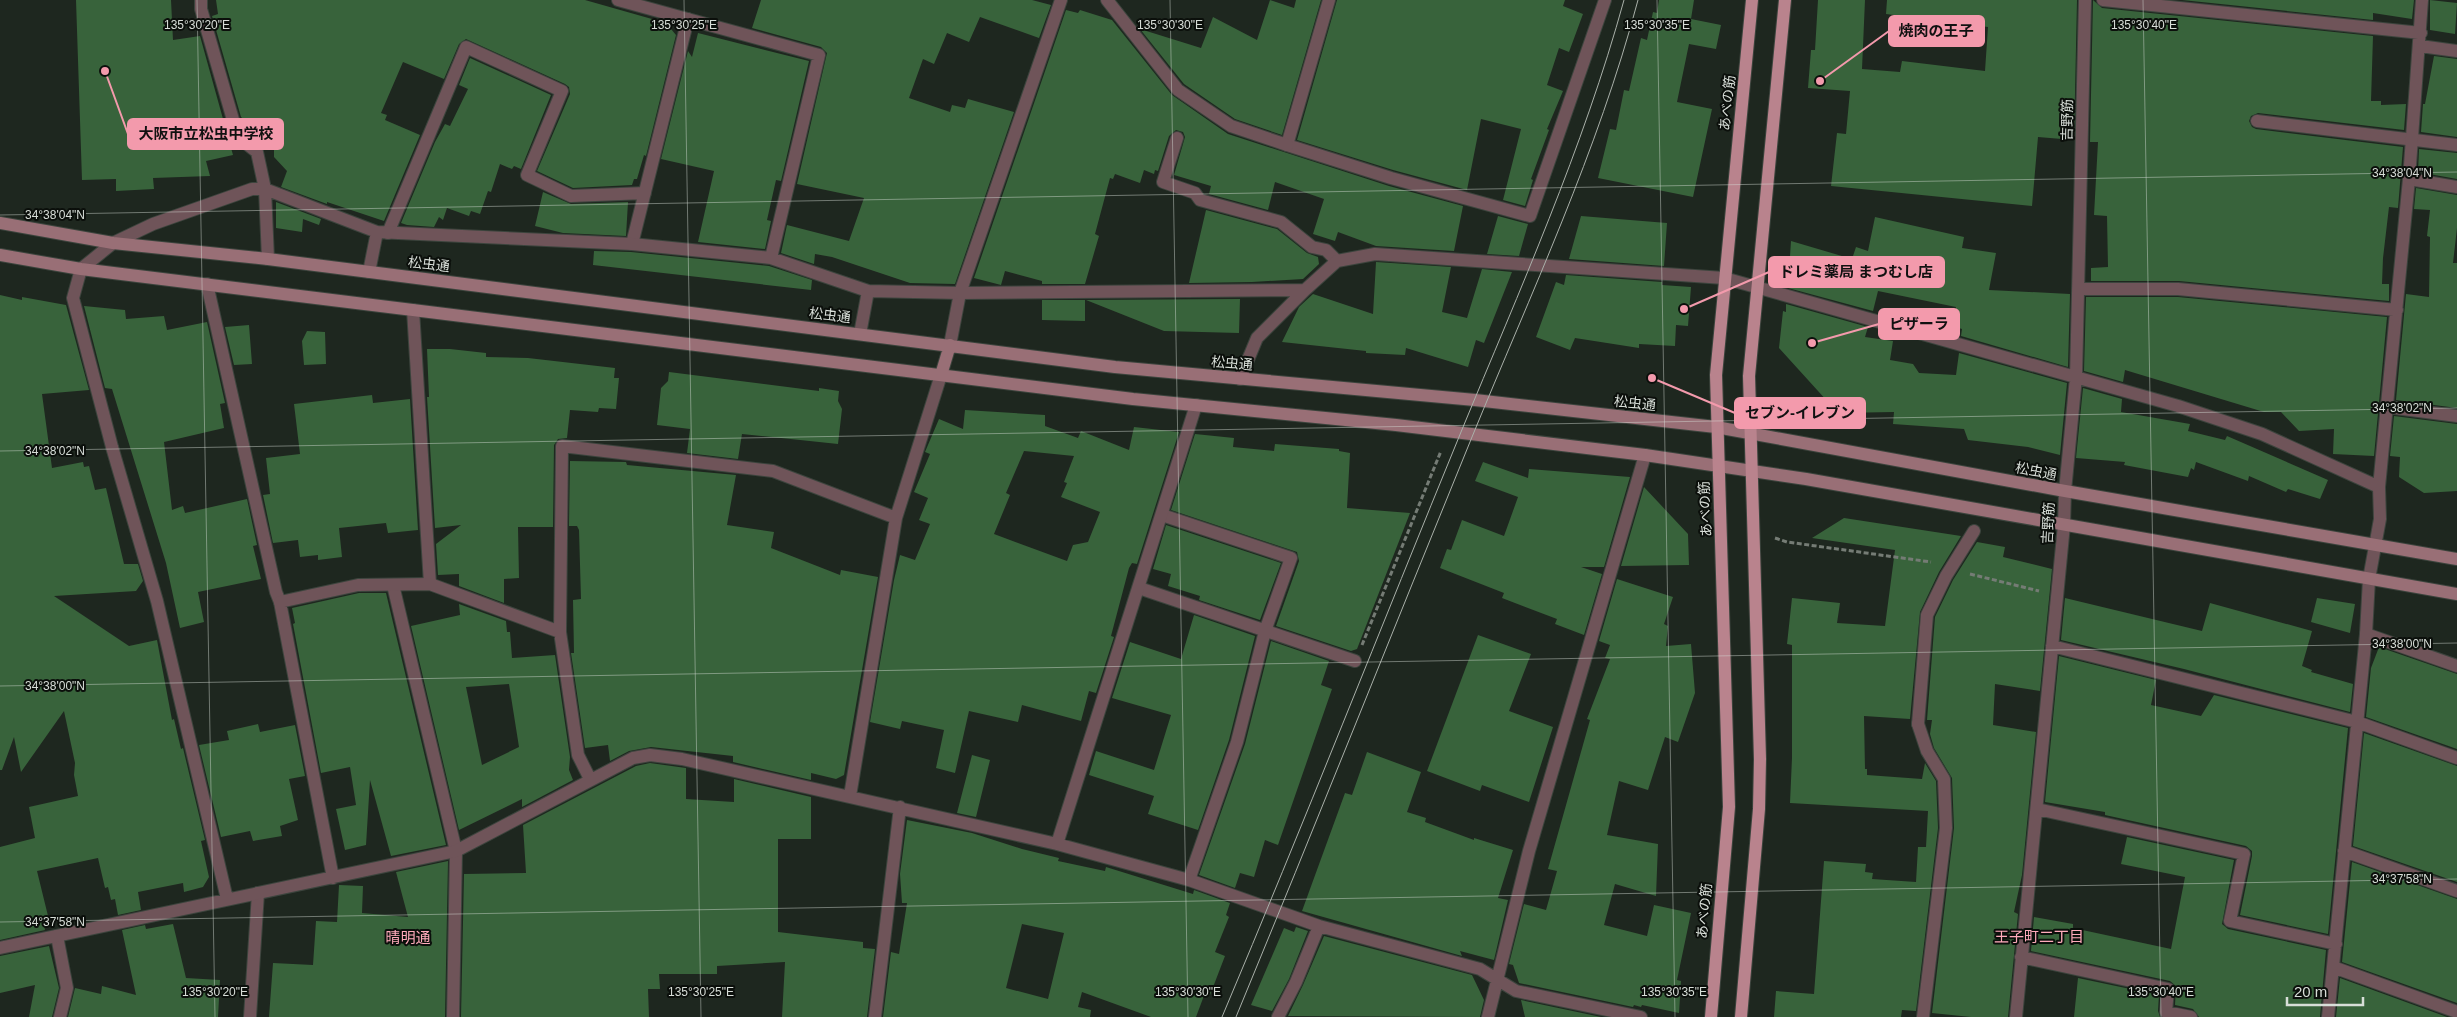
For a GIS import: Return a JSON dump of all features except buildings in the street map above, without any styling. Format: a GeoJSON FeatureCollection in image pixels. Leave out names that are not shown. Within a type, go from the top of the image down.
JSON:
{"type":"FeatureCollection","features":[{"type":"Feature","properties":{"kind":"main road","name":"あべの筋"},"geometry":{"type":"LineString","coordinates":[[1711,1017],[1728,807],[1716,375],[1752,0]]}},
{"type":"Feature","properties":{"kind":"main road"},"geometry":{"type":"LineString","coordinates":[[1741,1017],[1759,809],[1760,759],[1749,376],[1785,0]]}},
{"type":"Feature","properties":{"kind":"street"},"geometry":{"type":"LineString","coordinates":[[201,0],[201,9],[238,137],[257,152],[265,189],[268,259]]}},
{"type":"Feature","properties":{"kind":"street"},"geometry":{"type":"LineString","coordinates":[[618,0],[819,54],[771,258]]}},
{"type":"Feature","properties":{"kind":"street"},"geometry":{"type":"LineString","coordinates":[[850,796],[896,518],[950,346],[960,293],[1061,0]]}},
{"type":"Feature","properties":{"kind":"street"},"geometry":{"type":"LineString","coordinates":[[1107,0],[1178,90],[1231,126],[1391,178],[1530,216],[1605,0]]}},
{"type":"Feature","properties":{"kind":"street"},"geometry":{"type":"LineString","coordinates":[[1287,145],[1329,0]]}},
{"type":"Feature","properties":{"kind":"street","name":"吉野筋"},"geometry":{"type":"LineString","coordinates":[[2016,1017],[2064,525],[2065,491],[2076,377],[2085,0]]}},
{"type":"Feature","properties":{"kind":"street"},"geometry":{"type":"LineString","coordinates":[[2103,0],[2421,33]]}},
{"type":"Feature","properties":{"kind":"street"},"geometry":{"type":"LineString","coordinates":[[2328,1017],[2370,579],[2380,519],[2380,487],[2410,179],[2422,0]]}},
{"type":"Feature","properties":{"kind":"street"},"geometry":{"type":"LineString","coordinates":[[632,244],[688,20]]}},
{"type":"Feature","properties":{"kind":"street"},"geometry":{"type":"LineString","coordinates":[[2420,46],[2457,51]]}},
{"type":"Feature","properties":{"kind":"street"},"geometry":{"type":"LineString","coordinates":[[369,272],[383,232],[466,47],[562,91],[527,175],[571,196],[645,193]]}},
{"type":"Feature","properties":{"kind":"street"},"geometry":{"type":"LineString","coordinates":[[2258,121],[2457,145]]}},
{"type":"Feature","properties":{"kind":"street"},"geometry":{"type":"LineString","coordinates":[[1177,138],[1163,182],[1195,193],[1200,200],[1281,222],[1312,247],[1326,250],[1336,261]]}},
{"type":"Feature","properties":{"kind":"street"},"geometry":{"type":"LineString","coordinates":[[2410,179],[2457,187]]}},
{"type":"Feature","properties":{"kind":"street"},"geometry":{"type":"LineString","coordinates":[[227,899],[157,601],[73,298],[82,269],[113,243],[153,224],[252,189],[265,189],[383,232],[632,244],[771,258],[868,291],[960,293],[1306,290]]}},
{"type":"Feature","properties":{"kind":"street","name":"松虫通"},"geometry":{"type":"LineString","coordinates":[[0,224],[113,243],[268,259],[1115,367],[1475,400],[1716,427],[2065,491],[2457,559]]}},
{"type":"Feature","properties":{"kind":"street"},"geometry":{"type":"LineString","coordinates":[[1240,379],[1257,338],[1336,261],[1375,254],[1724,278],[2178,406],[2262,434],[2380,487]]}},
{"type":"Feature","properties":{"kind":"street"},"geometry":{"type":"LineString","coordinates":[[0,255],[82,269],[941,375],[1196,405],[1396,425],[1645,455],[1751,470],[2457,594]]}},
{"type":"Feature","properties":{"kind":"street"},"geometry":{"type":"LineString","coordinates":[[207,284],[276,592],[280,602],[333,878]]}},
{"type":"Feature","properties":{"kind":"street"},"geometry":{"type":"LineString","coordinates":[[2078,289],[2178,289],[2397,310]]}},
{"type":"Feature","properties":{"kind":"street"},"geometry":{"type":"LineString","coordinates":[[860,334],[868,291]]}},
{"type":"Feature","properties":{"kind":"street"},"geometry":{"type":"LineString","coordinates":[[413,310],[430,584]]}},
{"type":"Feature","properties":{"kind":"street"},"geometry":{"type":"LineString","coordinates":[[1057,844],[1196,405]]}},
{"type":"Feature","properties":{"kind":"street"},"geometry":{"type":"LineString","coordinates":[[2388,407],[2457,416]]}},
{"type":"Feature","properties":{"kind":"street"},"geometry":{"type":"LineString","coordinates":[[590,779],[578,755],[560,632],[562,446],[773,471],[896,518]]}},
{"type":"Feature","properties":{"kind":"street"},"geometry":{"type":"LineString","coordinates":[[1488,1017],[1529,851],[1645,455]]}},
{"type":"Feature","properties":{"kind":"street"},"geometry":{"type":"LineString","coordinates":[[1162,515],[1290,558],[1265,631],[1237,742],[1189,880]]}},
{"type":"Feature","properties":{"kind":"street"},"geometry":{"type":"LineString","coordinates":[[1923,1017],[1946,828],[1944,780],[1927,751],[1918,724],[1927,615],[1946,576],[1974,532]]}},
{"type":"Feature","properties":{"kind":"street"},"geometry":{"type":"LineString","coordinates":[[393,584],[456,851],[453,1017]]}},
{"type":"Feature","properties":{"kind":"street"},"geometry":{"type":"LineString","coordinates":[[280,602],[358,585],[430,584],[560,632]]}},
{"type":"Feature","properties":{"kind":"street"},"geometry":{"type":"LineString","coordinates":[[1139,588],[1355,661]]}},
{"type":"Feature","properties":{"kind":"street"},"geometry":{"type":"LineString","coordinates":[[2366,634],[2457,666]]}},
{"type":"Feature","properties":{"kind":"street"},"geometry":{"type":"LineString","coordinates":[[2052,646],[2357,722],[2457,758]]}},
{"type":"Feature","properties":{"kind":"street"},"geometry":{"type":"LineString","coordinates":[[0,948],[456,851],[590,779],[633,758],[650,756],[682,759],[1057,844],[1189,880],[1319,926],[1480,969],[1516,991],[1641,1017]]}},
{"type":"Feature","properties":{"kind":"street"},"geometry":{"type":"LineString","coordinates":[[875,1017],[900,807]]}},
{"type":"Feature","properties":{"kind":"street"},"geometry":{"type":"LineString","coordinates":[[2037,809],[2244,854],[2230,921],[2336,944]]}},
{"type":"Feature","properties":{"kind":"street"},"geometry":{"type":"LineString","coordinates":[[2344,851],[2457,891]]}},
{"type":"Feature","properties":{"kind":"street"},"geometry":{"type":"LineString","coordinates":[[250,1017],[258,893]]}},
{"type":"Feature","properties":{"kind":"street"},"geometry":{"type":"LineString","coordinates":[[1278,1017],[1296,982],[1319,926]]}},
{"type":"Feature","properties":{"kind":"street"},"geometry":{"type":"LineString","coordinates":[[57,936],[67,988],[60,1017]]}},
{"type":"Feature","properties":{"kind":"street"},"geometry":{"type":"LineString","coordinates":[[2021,957],[2168,989],[2166,1012],[2192,1017]]}},
{"type":"Feature","properties":{"kind":"street"},"geometry":{"type":"LineString","coordinates":[[2333,967],[2457,1012]]}},
{"type":"Feature","properties":{"kind":"path"},"geometry":{"type":"LineString","coordinates":[[1355,661],[1441,451]]}},
{"type":"Feature","properties":{"kind":"path"},"geometry":{"type":"LineString","coordinates":[[1775,538],[1787,542],[1954,566],[1963,572],[2057,596]]}},
{"type":"Feature","properties":{"kind":"tram line"},"geometry":{"type":"LineString","coordinates":[[1222,1017],[1528,272],[1590,110],[1624,0]]}},
{"type":"Feature","properties":{"kind":"tram line"},"geometry":{"type":"LineString","coordinates":[[1236,1017],[1562,221],[1603,112],[1638,0]]}},
{"type":"Feature","properties":{"kind":"place","name":"大阪市立松虫中学校"},"geometry":{"type":"Point","coordinates":[105,71]}},
{"type":"Feature","properties":{"kind":"place","name":"焼肉の王子"},"geometry":{"type":"Point","coordinates":[1820,81]}},
{"type":"Feature","properties":{"kind":"place","name":"ドレミ薬局 まつむし店"},"geometry":{"type":"Point","coordinates":[1684,309]}},
{"type":"Feature","properties":{"kind":"place","name":"ピザーラ"},"geometry":{"type":"Point","coordinates":[1812,343]}},
{"type":"Feature","properties":{"kind":"place","name":"セブン-イレブン"},"geometry":{"type":"Point","coordinates":[1652,378]}},
{"type":"Feature","properties":{"kind":"district","name":"王子町二丁目"},"geometry":{"type":"Point","coordinates":[2039,937]}},
{"type":"Feature","properties":{"kind":"district","name":"晴明通"},"geometry":{"type":"Point","coordinates":[408,938]}}]}
